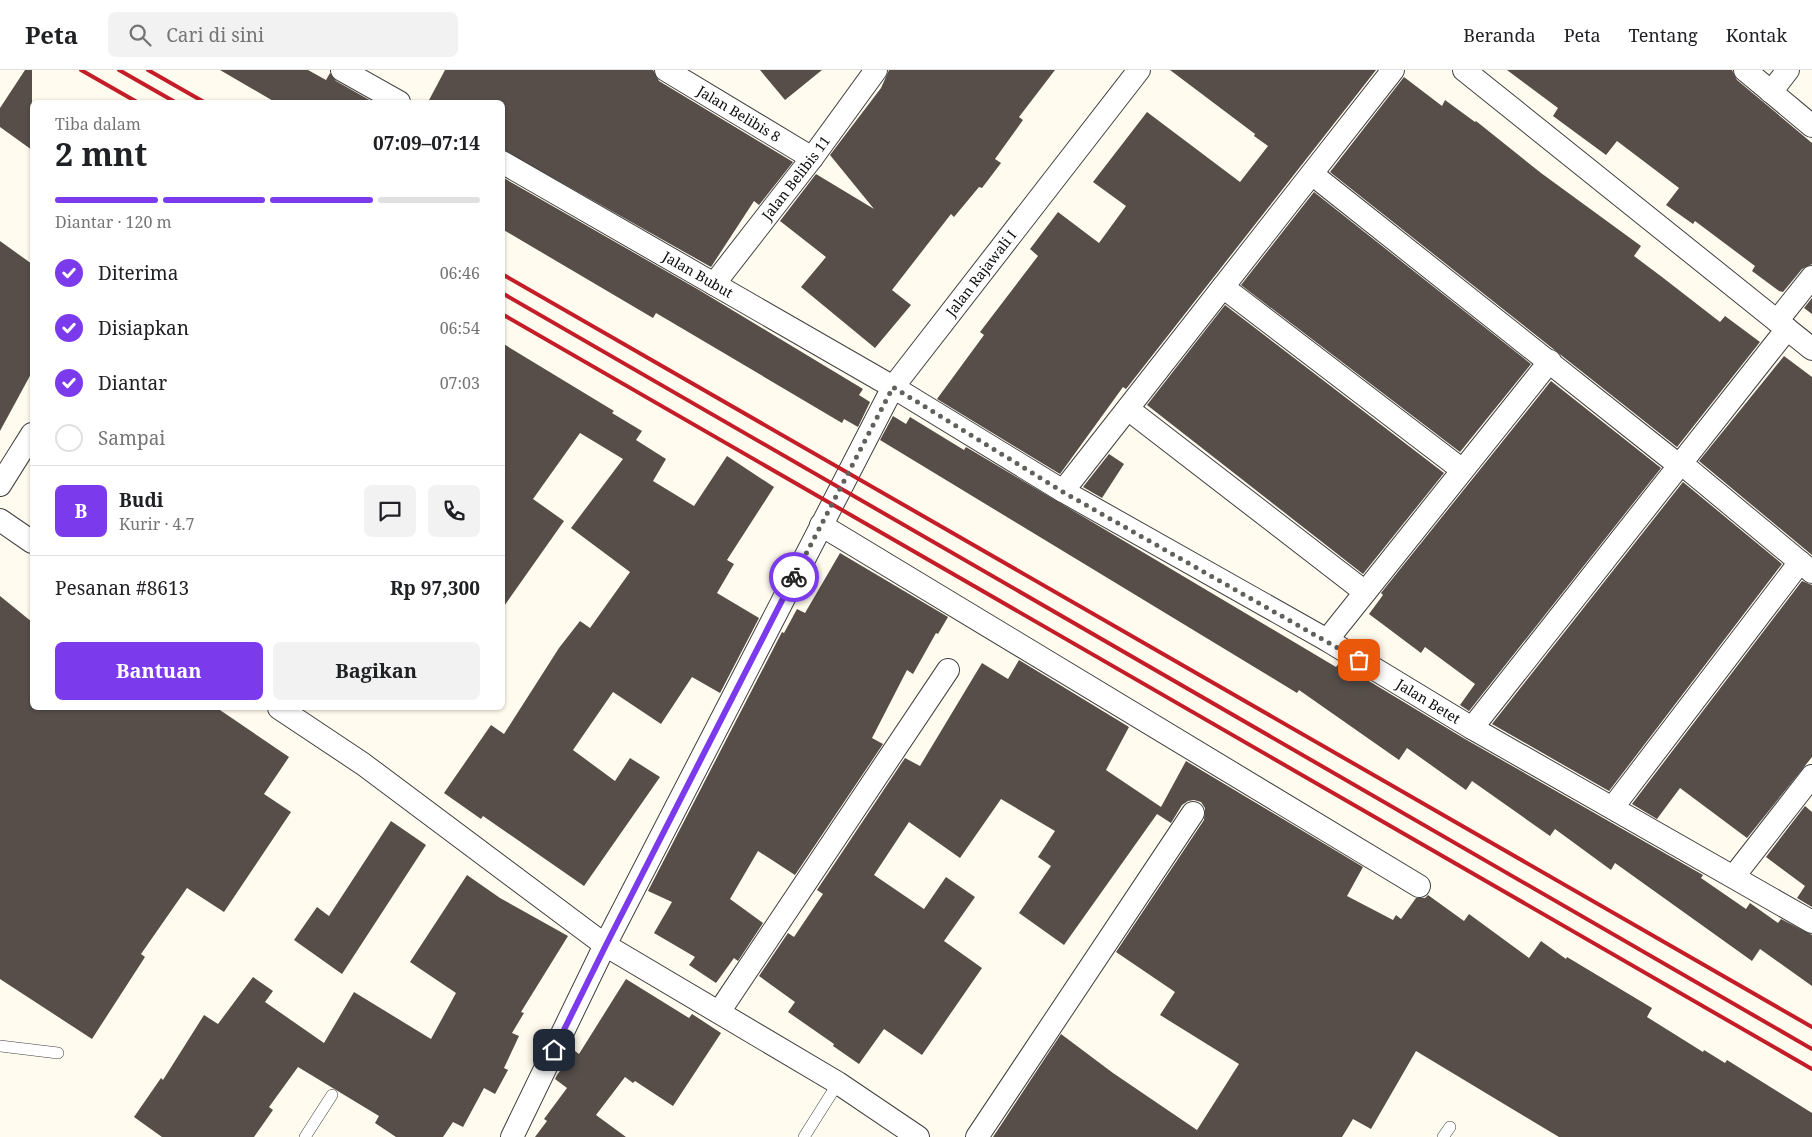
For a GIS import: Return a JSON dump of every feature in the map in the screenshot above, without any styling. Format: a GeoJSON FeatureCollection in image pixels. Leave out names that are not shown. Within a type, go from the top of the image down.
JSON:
{"type":"FeatureCollection","features":[{"type":"Feature","properties":{"kind":"street"},"geometry":{"type":"LineString","coordinates":[[344,70],[396,100]]}},
{"type":"Feature","properties":{"kind":"street","name":"Jalan Belibis 8"},"geometry":{"type":"LineString","coordinates":[[666,70],[812,158]]}},
{"type":"Feature","properties":{"kind":"street","name":"Jalan Belibis 11"},"geometry":{"type":"LineString","coordinates":[[714,284],[812,158],[876,70]]}},
{"type":"Feature","properties":{"kind":"street","name":"Jalan Rajawali I"},"geometry":{"type":"LineString","coordinates":[[512,1137],[606,945],[839,488],[893,387],[1139,70]]}},
{"type":"Feature","properties":{"kind":"street"},"geometry":{"type":"LineString","coordinates":[[1063,492],[1393,70]]}},
{"type":"Feature","properties":{"kind":"street"},"geometry":{"type":"LineString","coordinates":[[1464,70],[1812,349]]}},
{"type":"Feature","properties":{"kind":"street"},"geometry":{"type":"LineString","coordinates":[[1745,70],[1812,126]]}},
{"type":"Feature","properties":{"kind":"street"},"geometry":{"type":"LineString","coordinates":[[1771,92],[1788,70]]}},
{"type":"Feature","properties":{"kind":"street","name":"Jalan Bubut"},"geometry":{"type":"LineString","coordinates":[[505,164],[893,387]]}},
{"type":"Feature","properties":{"kind":"street"},"geometry":{"type":"LineString","coordinates":[[1312,174],[1550,361],[1671,459],[1682,464],[1806,567],[1613,807]]}},
{"type":"Feature","properties":{"kind":"street"},"geometry":{"type":"LineString","coordinates":[[1472,728],[1682,464],[1782,325],[1812,277]]}},
{"type":"Feature","properties":{"kind":"street"},"geometry":{"type":"LineString","coordinates":[[1223,287],[1461,469]]}},
{"type":"Feature","properties":{"kind":"street"},"geometry":{"type":"LineString","coordinates":[[1327,640],[1461,469],[1550,361]]}},
{"type":"Feature","properties":{"kind":"street","name":"Jalan Betet"},"geometry":{"type":"LineString","coordinates":[[893,387],[1063,492],[1327,640],[1472,728],[1812,922]]}},
{"type":"Feature","properties":{"kind":"street"},"geometry":{"type":"LineString","coordinates":[[1128,409],[1365,592]]}},
{"type":"Feature","properties":{"kind":"street"},"geometry":{"type":"LineString","coordinates":[[0,485],[30,437]]}},
{"type":"Feature","properties":{"kind":"street"},"geometry":{"type":"LineString","coordinates":[[0,520],[30,541]]}},
{"type":"Feature","properties":{"kind":"street"},"geometry":{"type":"LineString","coordinates":[[820,525],[1420,886]]}},
{"type":"Feature","properties":{"kind":"street"},"geometry":{"type":"LineString","coordinates":[[719,1012],[948,670]]}},
{"type":"Feature","properties":{"kind":"street"},"geometry":{"type":"LineString","coordinates":[[282,710],[363,764],[606,945],[838,1083],[918,1137]]}},
{"type":"Feature","properties":{"kind":"street"},"geometry":{"type":"LineString","coordinates":[[1734,876],[1812,776]]}},
{"type":"Feature","properties":{"kind":"street"},"geometry":{"type":"LineString","coordinates":[[977,1137],[1193,813]]}},
{"type":"Feature","properties":{"kind":"lane"},"geometry":{"type":"LineString","coordinates":[[0,1046],[58,1053]]}},
{"type":"Feature","properties":{"kind":"lane"},"geometry":{"type":"LineString","coordinates":[[804,1137],[838,1083]]}},
{"type":"Feature","properties":{"kind":"lane"},"geometry":{"type":"LineString","coordinates":[[305,1137],[332,1095]]}},
{"type":"Feature","properties":{"kind":"lane"},"geometry":{"type":"LineString","coordinates":[[1443,1137],[1450,1127]]}},
{"type":"Feature","properties":{"kind":"building"},"geometry":{"type":"Polygon","coordinates":[[[25,70],[32,70],[30,149],[0,127],[0,108],[25,70]]]}},
{"type":"Feature","properties":{"kind":"building"},"geometry":{"type":"Polygon","coordinates":[[[220,70],[308,70],[326,80],[330,73],[336,81],[369,100],[272,100],[220,70]]]}},
{"type":"Feature","properties":{"kind":"building"},"geometry":{"type":"Polygon","coordinates":[[[445,70],[653,70],[659,81],[793,162],[759,205],[754,201],[711,267],[505,151],[505,100],[429,100],[445,70]]]}},
{"type":"Feature","properties":{"kind":"building"},"geometry":{"type":"Polygon","coordinates":[[[760,70],[822,70],[785,100],[760,70]]]}},
{"type":"Feature","properties":{"kind":"building"},"geometry":{"type":"Polygon","coordinates":[[[889,70],[1055,70],[1019,117],[1023,120],[995,159],[1001,163],[982,188],[979,187],[954,217],[951,214],[892,290],[911,305],[875,348],[801,287],[826,257],[780,221],[816,174],[874,209],[830,155],[881,88],[889,70]]]}},
{"type":"Feature","properties":{"kind":"building"},"geometry":{"type":"Polygon","coordinates":[[[1170,70],[1376,70],[1126,389],[1123,387],[1060,474],[937,399],[984,335],[980,332],[1038,256],[1030,249],[1058,212],[1099,243],[1126,206],[1093,182],[1147,112],[1240,182],[1268,146],[1254,136],[1255,134],[1170,70]]]}},
{"type":"Feature","properties":{"kind":"building"},"geometry":{"type":"Polygon","coordinates":[[[1507,70],[1732,70],[1737,80],[1812,143],[1812,264],[1802,269],[1783,292],[1779,291],[1752,271],[1755,266],[1695,221],[1693,224],[1666,205],[1679,188],[1617,141],[1606,155],[1553,116],[1558,108],[1507,70]]]}},
{"type":"Feature","properties":{"kind":"building"},"geometry":{"type":"Polygon","coordinates":[[[1404,77],[1442,106],[1445,100],[1476,121],[1541,173],[1641,246],[1634,256],[1720,322],[1725,316],[1760,342],[1677,447],[1330,172],[1404,77]]]}},
{"type":"Feature","properties":{"kind":"building"},"geometry":{"type":"Polygon","coordinates":[[[505,179],[699,290],[863,389],[859,395],[870,402],[858,427],[844,419],[842,423],[656,313],[653,318],[505,231],[505,179]]]}},
{"type":"Feature","properties":{"kind":"building"},"geometry":{"type":"Polygon","coordinates":[[[1314,192],[1531,364],[1460,452],[1241,285],[1314,192]]]}},
{"type":"Feature","properties":{"kind":"building"},"geometry":{"type":"Polygon","coordinates":[[[0,241],[30,263],[30,376],[0,431],[0,241]]]}},
{"type":"Feature","properties":{"kind":"building"},"geometry":{"type":"Polygon","coordinates":[[[1812,298],[1812,314],[1804,308],[1812,298]]]}},
{"type":"Feature","properties":{"kind":"building"},"geometry":{"type":"Polygon","coordinates":[[[1225,305],[1444,473],[1363,574],[1147,405],[1225,305]]]}},
{"type":"Feature","properties":{"kind":"building"},"geometry":{"type":"Polygon","coordinates":[[[505,345],[614,411],[612,413],[642,431],[636,440],[666,459],[653,481],[694,506],[727,456],[774,487],[727,560],[734,564],[717,593],[759,618],[720,693],[692,677],[661,724],[613,692],[573,750],[615,781],[630,758],[660,777],[584,886],[483,816],[481,819],[444,793],[491,725],[504,734],[559,648],[580,621],[590,628],[630,572],[571,528],[623,459],[580,433],[533,499],[564,521],[505,605],[505,345]]]}},
{"type":"Feature","properties":{"kind":"building"},"geometry":{"type":"Polygon","coordinates":[[[1784,356],[1812,377],[1812,555],[1699,461],[1784,356]]]}},
{"type":"Feature","properties":{"kind":"building"},"geometry":{"type":"Polygon","coordinates":[[[1551,381],[1661,468],[1469,711],[1460,705],[1475,684],[1425,647],[1421,653],[1369,614],[1383,595],[1381,593],[1551,381]]]}},
{"type":"Feature","properties":{"kind":"building"},"geometry":{"type":"Polygon","coordinates":[[[893,416],[906,424],[910,417],[964,450],[966,447],[1336,667],[1339,663],[1465,739],[1703,875],[1701,878],[1746,909],[1750,903],[1778,923],[1781,919],[1812,935],[1812,986],[1760,949],[1752,961],[1615,863],[1611,870],[1555,829],[1550,836],[1472,781],[1466,790],[1407,748],[1399,760],[1299,690],[1297,693],[880,440],[893,416]]]}},
{"type":"Feature","properties":{"kind":"building"},"geometry":{"type":"Polygon","coordinates":[[[1109,454],[1124,464],[1102,498],[1083,487],[1109,454]]]}},
{"type":"Feature","properties":{"kind":"building"},"geometry":{"type":"Polygon","coordinates":[[[1683,482],[1782,564],[1609,791],[1492,724],[1683,482]]]}},
{"type":"Feature","properties":{"kind":"building"},"geometry":{"type":"Polygon","coordinates":[[[840,553],[948,617],[938,634],[936,633],[913,674],[907,670],[872,738],[883,744],[795,875],[758,851],[730,899],[763,923],[738,961],[734,958],[716,983],[689,965],[695,957],[654,933],[672,902],[648,891],[782,632],[784,633],[797,609],[805,613],[840,553]]]}},
{"type":"Feature","properties":{"kind":"building"},"geometry":{"type":"Polygon","coordinates":[[[1802,581],[1812,585],[1812,757],[1747,838],[1680,788],[1657,819],[1632,804],[1802,581]]]}},
{"type":"Feature","properties":{"kind":"building"},"geometry":{"type":"Polygon","coordinates":[[[0,596],[30,620],[30,710],[220,710],[289,757],[264,794],[291,812],[224,912],[187,888],[141,954],[145,957],[92,1039],[0,979],[0,596]]]}},
{"type":"Feature","properties":{"kind":"building"},"geometry":{"type":"Polygon","coordinates":[[[1019,660],[1129,727],[1106,770],[1161,807],[1186,761],[1363,867],[1347,896],[1393,920],[1396,915],[1401,919],[1416,898],[1425,898],[1428,895],[1464,921],[1469,914],[1529,958],[1541,941],[1566,959],[1567,957],[1652,1008],[1647,1017],[1703,1052],[1704,1050],[1725,1063],[1727,1060],[1812,1113],[1812,1137],[1559,1137],[1416,1051],[1371,1129],[1353,1119],[1342,1137],[993,1137],[1061,1034],[1113,1073],[1197,1130],[1239,1064],[1160,1015],[1175,992],[1116,952],[1204,820],[1205,808],[1201,802],[1194,800],[1182,805],[1171,823],[1157,814],[1064,945],[1019,913],[1051,866],[1038,857],[1055,831],[1001,799],[960,858],[909,822],[874,875],[924,909],[946,877],[975,897],[944,941],[982,968],[922,1055],[884,1029],[859,1064],[788,1012],[795,1002],[759,976],[788,933],[794,937],[823,894],[817,890],[905,758],[920,766],[982,663],[1008,679],[1019,660]]]}},
{"type":"Feature","properties":{"kind":"building"},"geometry":{"type":"Polygon","coordinates":[[[1805,806],[1812,812],[1812,907],[1797,898],[1805,886],[1766,857],[1805,806]]]}},
{"type":"Feature","properties":{"kind":"building"},"geometry":{"type":"Polygon","coordinates":[[[391,821],[426,845],[342,974],[294,940],[317,907],[329,916],[391,821]]]}},
{"type":"Feature","properties":{"kind":"building"},"geometry":{"type":"Polygon","coordinates":[[[467,875],[500,898],[568,936],[521,1012],[524,1013],[512,1033],[519,1036],[504,1068],[508,1070],[495,1094],[484,1088],[463,1127],[453,1122],[443,1137],[396,1137],[375,1123],[379,1116],[298,1067],[269,1107],[273,1110],[254,1137],[162,1137],[134,1117],[161,1078],[163,1080],[204,1015],[218,1024],[253,977],[273,991],[265,1002],[324,1043],[354,992],[431,1039],[456,993],[410,962],[467,875]]]}},
{"type":"Feature","properties":{"kind":"building"},"geometry":{"type":"Polygon","coordinates":[[[626,979],[689,1018],[692,1014],[721,1033],[673,1106],[635,1081],[633,1083],[625,1077],[596,1115],[626,1137],[535,1137],[547,1121],[544,1119],[567,1088],[555,1079],[557,1075],[575,1051],[579,1054],[626,979]]]}},
{"type":"Feature","properties":{"kind":"railway"},"geometry":{"type":"LineString","coordinates":[[81,70],[134,100]]}},
{"type":"Feature","properties":{"kind":"railway"},"geometry":{"type":"LineString","coordinates":[[119,70],[172,100]]}},
{"type":"Feature","properties":{"kind":"railway"},"geometry":{"type":"LineString","coordinates":[[148,70],[200,100]]}},
{"type":"Feature","properties":{"kind":"railway"},"geometry":{"type":"LineString","coordinates":[[505,276],[1812,1027]]}},
{"type":"Feature","properties":{"kind":"railway"},"geometry":{"type":"LineString","coordinates":[[505,295],[1812,1049]]}},
{"type":"Feature","properties":{"kind":"railway"},"geometry":{"type":"LineString","coordinates":[[505,316],[1812,1069]]}},
{"type":"Feature","properties":{"kind":"way so far"},"geometry":{"type":"LineString","coordinates":[[794,577],[893,387],[1063,492],[1327,640],[1359,660]]}},
{"type":"Feature","properties":{"kind":"route"},"geometry":{"type":"LineString","coordinates":[[554,1050],[794,577]]}}]}
